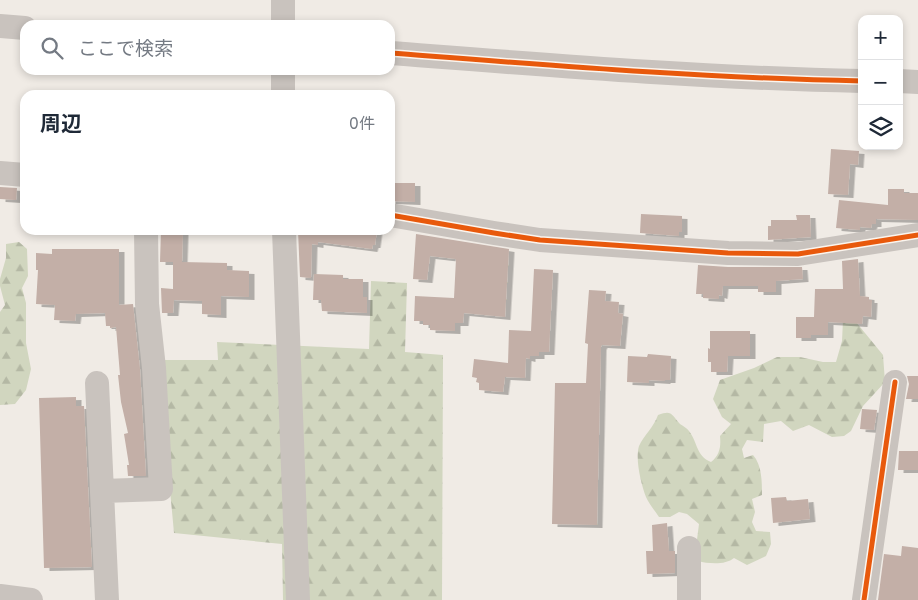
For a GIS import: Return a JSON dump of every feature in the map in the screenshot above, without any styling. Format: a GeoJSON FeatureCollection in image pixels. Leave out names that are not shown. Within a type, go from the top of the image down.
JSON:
{"type":"FeatureCollection","features":[{"type":"Feature","properties":{"kind":"street"},"geometry":{"type":"LineString","coordinates":[[283,0],[283,20]]}},
{"type":"Feature","properties":{"kind":"street"},"geometry":{"type":"LineString","coordinates":[[0,26],[20,28]]}},
{"type":"Feature","properties":{"kind":"street"},"geometry":{"type":"LineString","coordinates":[[395,53],[644,73],[781,80],[858,81]]}},
{"type":"Feature","properties":{"kind":"street"},"geometry":{"type":"LineString","coordinates":[[283,75],[283,90]]}},
{"type":"Feature","properties":{"kind":"street"},"geometry":{"type":"LineString","coordinates":[[903,81],[918,82]]}},
{"type":"Feature","properties":{"kind":"street"},"geometry":{"type":"LineString","coordinates":[[0,173],[20,175]]}},
{"type":"Feature","properties":{"kind":"street"},"geometry":{"type":"LineString","coordinates":[[395,216],[494,234],[540,240],[728,253],[798,254],[918,235]]}},
{"type":"Feature","properties":{"kind":"street"},"geometry":{"type":"LineString","coordinates":[[103,491],[162,489],[154,368],[146,304],[146,235]]}},
{"type":"Feature","properties":{"kind":"street"},"geometry":{"type":"LineString","coordinates":[[284,235],[298,600]]}},
{"type":"Feature","properties":{"kind":"street"},"geometry":{"type":"LineString","coordinates":[[864,600],[895,382]]}},
{"type":"Feature","properties":{"kind":"street"},"geometry":{"type":"LineString","coordinates":[[97,383],[107,600]]}},
{"type":"Feature","properties":{"kind":"street"},"geometry":{"type":"LineString","coordinates":[[689,548],[689,600]]}},
{"type":"Feature","properties":{"kind":"street"},"geometry":{"type":"LineString","coordinates":[[0,596],[31,600]]}},
{"type":"Feature","properties":{"kind":"green space"},"geometry":{"type":"Polygon","coordinates":[[[19,242],[27,249],[28,276],[22,288],[26,303],[26,343],[31,369],[26,390],[15,404],[0,405],[0,312],[5,305],[0,279],[6,258],[6,244],[19,242]]]}},
{"type":"Feature","properties":{"kind":"green space"},"geometry":{"type":"Polygon","coordinates":[[[371,281],[407,283],[405,352],[443,355],[442,600],[283,600],[282,544],[174,533],[158,360],[218,360],[217,342],[369,349],[371,281]]]}},
{"type":"Feature","properties":{"kind":"green space"},"geometry":{"type":"Polygon","coordinates":[[[843,320],[856,322],[883,355],[885,382],[863,406],[851,431],[844,436],[832,437],[809,425],[793,431],[781,421],[764,424],[763,442],[747,440],[742,449],[744,458],[753,455],[756,459],[760,469],[762,485],[762,495],[752,499],[755,512],[752,522],[756,531],[770,532],[771,544],[766,556],[747,565],[734,558],[727,562],[717,563],[698,561],[695,555],[699,524],[687,514],[679,512],[670,517],[659,517],[646,497],[638,464],[638,451],[641,442],[658,415],[669,413],[688,430],[702,456],[711,462],[719,450],[720,436],[731,424],[722,417],[713,399],[720,380],[754,368],[777,357],[800,357],[823,362],[836,362],[842,341],[843,320]]]}},
{"type":"Feature","properties":{"kind":"building"},"geometry":{"type":"Polygon","coordinates":[[[831,149],[859,151],[858,165],[850,164],[848,195],[828,194],[831,149]]]}},
{"type":"Feature","properties":{"kind":"building"},"geometry":{"type":"Polygon","coordinates":[[[395,183],[415,183],[415,202],[395,201],[395,183]]]}},
{"type":"Feature","properties":{"kind":"building"},"geometry":{"type":"Polygon","coordinates":[[[0,187],[17,188],[16,200],[0,199],[0,187]]]}},
{"type":"Feature","properties":{"kind":"building"},"geometry":{"type":"Polygon","coordinates":[[[888,189],[904,189],[904,193],[918,193],[918,220],[876,219],[876,224],[872,224],[871,228],[860,227],[860,230],[836,228],[839,200],[888,205],[888,189]]]}},
{"type":"Feature","properties":{"kind":"building"},"geometry":{"type":"Polygon","coordinates":[[[641,214],[682,216],[682,232],[679,232],[679,236],[640,233],[641,214]]]}},
{"type":"Feature","properties":{"kind":"building"},"geometry":{"type":"Polygon","coordinates":[[[796,215],[810,215],[811,237],[768,240],[768,226],[771,226],[771,220],[797,220],[796,215]]]}},
{"type":"Feature","properties":{"kind":"building"},"geometry":{"type":"Polygon","coordinates":[[[416,234],[509,249],[505,317],[464,313],[463,323],[455,323],[455,331],[430,330],[430,325],[423,325],[423,321],[414,321],[415,296],[454,298],[456,259],[430,256],[427,280],[413,279],[416,234]]]}},
{"type":"Feature","properties":{"kind":"building"},"geometry":{"type":"Polygon","coordinates":[[[161,235],[183,235],[182,262],[227,263],[227,270],[249,271],[249,297],[221,296],[221,315],[202,314],[202,301],[174,300],[173,313],[162,313],[161,288],[173,289],[173,262],[160,262],[161,235]]]}},
{"type":"Feature","properties":{"kind":"building"},"geometry":{"type":"Polygon","coordinates":[[[298,235],[376,235],[375,245],[373,245],[372,249],[318,242],[318,245],[312,244],[311,278],[300,277],[298,235]]]}},
{"type":"Feature","properties":{"kind":"building"},"geometry":{"type":"Polygon","coordinates":[[[52,249],[119,249],[119,305],[133,304],[140,369],[146,476],[128,476],[127,465],[129,465],[124,434],[128,433],[121,402],[116,327],[110,328],[110,326],[106,326],[105,313],[76,314],[75,321],[54,320],[55,305],[36,304],[38,270],[36,270],[36,253],[52,254],[52,249]]]}},
{"type":"Feature","properties":{"kind":"building"},"geometry":{"type":"Polygon","coordinates":[[[858,259],[860,296],[869,297],[869,300],[872,300],[871,317],[863,316],[862,324],[828,322],[828,335],[811,335],[811,338],[796,338],[796,317],[814,317],[815,289],[843,289],[842,261],[858,259]]]}},
{"type":"Feature","properties":{"kind":"building"},"geometry":{"type":"Polygon","coordinates":[[[698,265],[802,267],[803,279],[776,281],[776,292],[758,292],[758,286],[723,286],[722,296],[719,295],[719,299],[703,298],[703,294],[696,294],[698,265]]]}},
{"type":"Feature","properties":{"kind":"building"},"geometry":{"type":"Polygon","coordinates":[[[534,269],[553,270],[549,352],[539,352],[539,356],[530,356],[530,359],[526,358],[525,378],[505,377],[503,392],[479,390],[479,383],[476,382],[477,378],[472,377],[474,359],[508,363],[509,330],[531,331],[534,269]]]}},
{"type":"Feature","properties":{"kind":"building"},"geometry":{"type":"Polygon","coordinates":[[[314,274],[343,275],[343,279],[363,279],[363,297],[367,297],[367,313],[322,311],[321,300],[313,300],[314,274]]]}},
{"type":"Feature","properties":{"kind":"building"},"geometry":{"type":"Polygon","coordinates":[[[589,290],[606,291],[605,301],[619,302],[618,313],[623,314],[620,346],[602,345],[601,347],[597,525],[552,524],[555,383],[586,383],[588,344],[585,343],[589,290]]]}},
{"type":"Feature","properties":{"kind":"building"},"geometry":{"type":"Polygon","coordinates":[[[710,331],[750,331],[750,356],[728,356],[727,372],[711,372],[711,362],[708,362],[710,331]]]}},
{"type":"Feature","properties":{"kind":"building"},"geometry":{"type":"Polygon","coordinates":[[[648,354],[671,356],[670,380],[649,380],[649,383],[627,382],[628,356],[647,357],[648,354]]]}},
{"type":"Feature","properties":{"kind":"building"},"geometry":{"type":"Polygon","coordinates":[[[907,376],[918,376],[918,399],[906,399],[909,384],[907,376]]]}},
{"type":"Feature","properties":{"kind":"building"},"geometry":{"type":"Polygon","coordinates":[[[76,397],[76,406],[84,406],[92,567],[44,568],[39,398],[76,397]]]}},
{"type":"Feature","properties":{"kind":"building"},"geometry":{"type":"Polygon","coordinates":[[[862,409],[877,410],[874,430],[860,429],[862,409]]]}},
{"type":"Feature","properties":{"kind":"building"},"geometry":{"type":"Polygon","coordinates":[[[899,451],[918,451],[918,470],[898,470],[899,451]]]}},
{"type":"Feature","properties":{"kind":"building"},"geometry":{"type":"Polygon","coordinates":[[[786,497],[787,501],[808,499],[810,519],[773,523],[771,498],[786,497]]]}},
{"type":"Feature","properties":{"kind":"building"},"geometry":{"type":"Polygon","coordinates":[[[667,523],[669,551],[675,551],[675,573],[647,574],[646,551],[653,551],[652,525],[667,523]]]}},
{"type":"Feature","properties":{"kind":"building"},"geometry":{"type":"Polygon","coordinates":[[[902,546],[918,548],[918,600],[878,600],[884,554],[901,556],[902,546]]]}},
{"type":"Feature","properties":{"kind":"cycle path"},"geometry":{"type":"LineString","coordinates":[[395,53],[685,74],[858,81]]}},
{"type":"Feature","properties":{"kind":"cycle path"},"geometry":{"type":"LineString","coordinates":[[395,216],[540,240],[728,253],[798,254],[918,235]]}},
{"type":"Feature","properties":{"kind":"cycle path"},"geometry":{"type":"LineString","coordinates":[[864,600],[895,382]]}}]}
